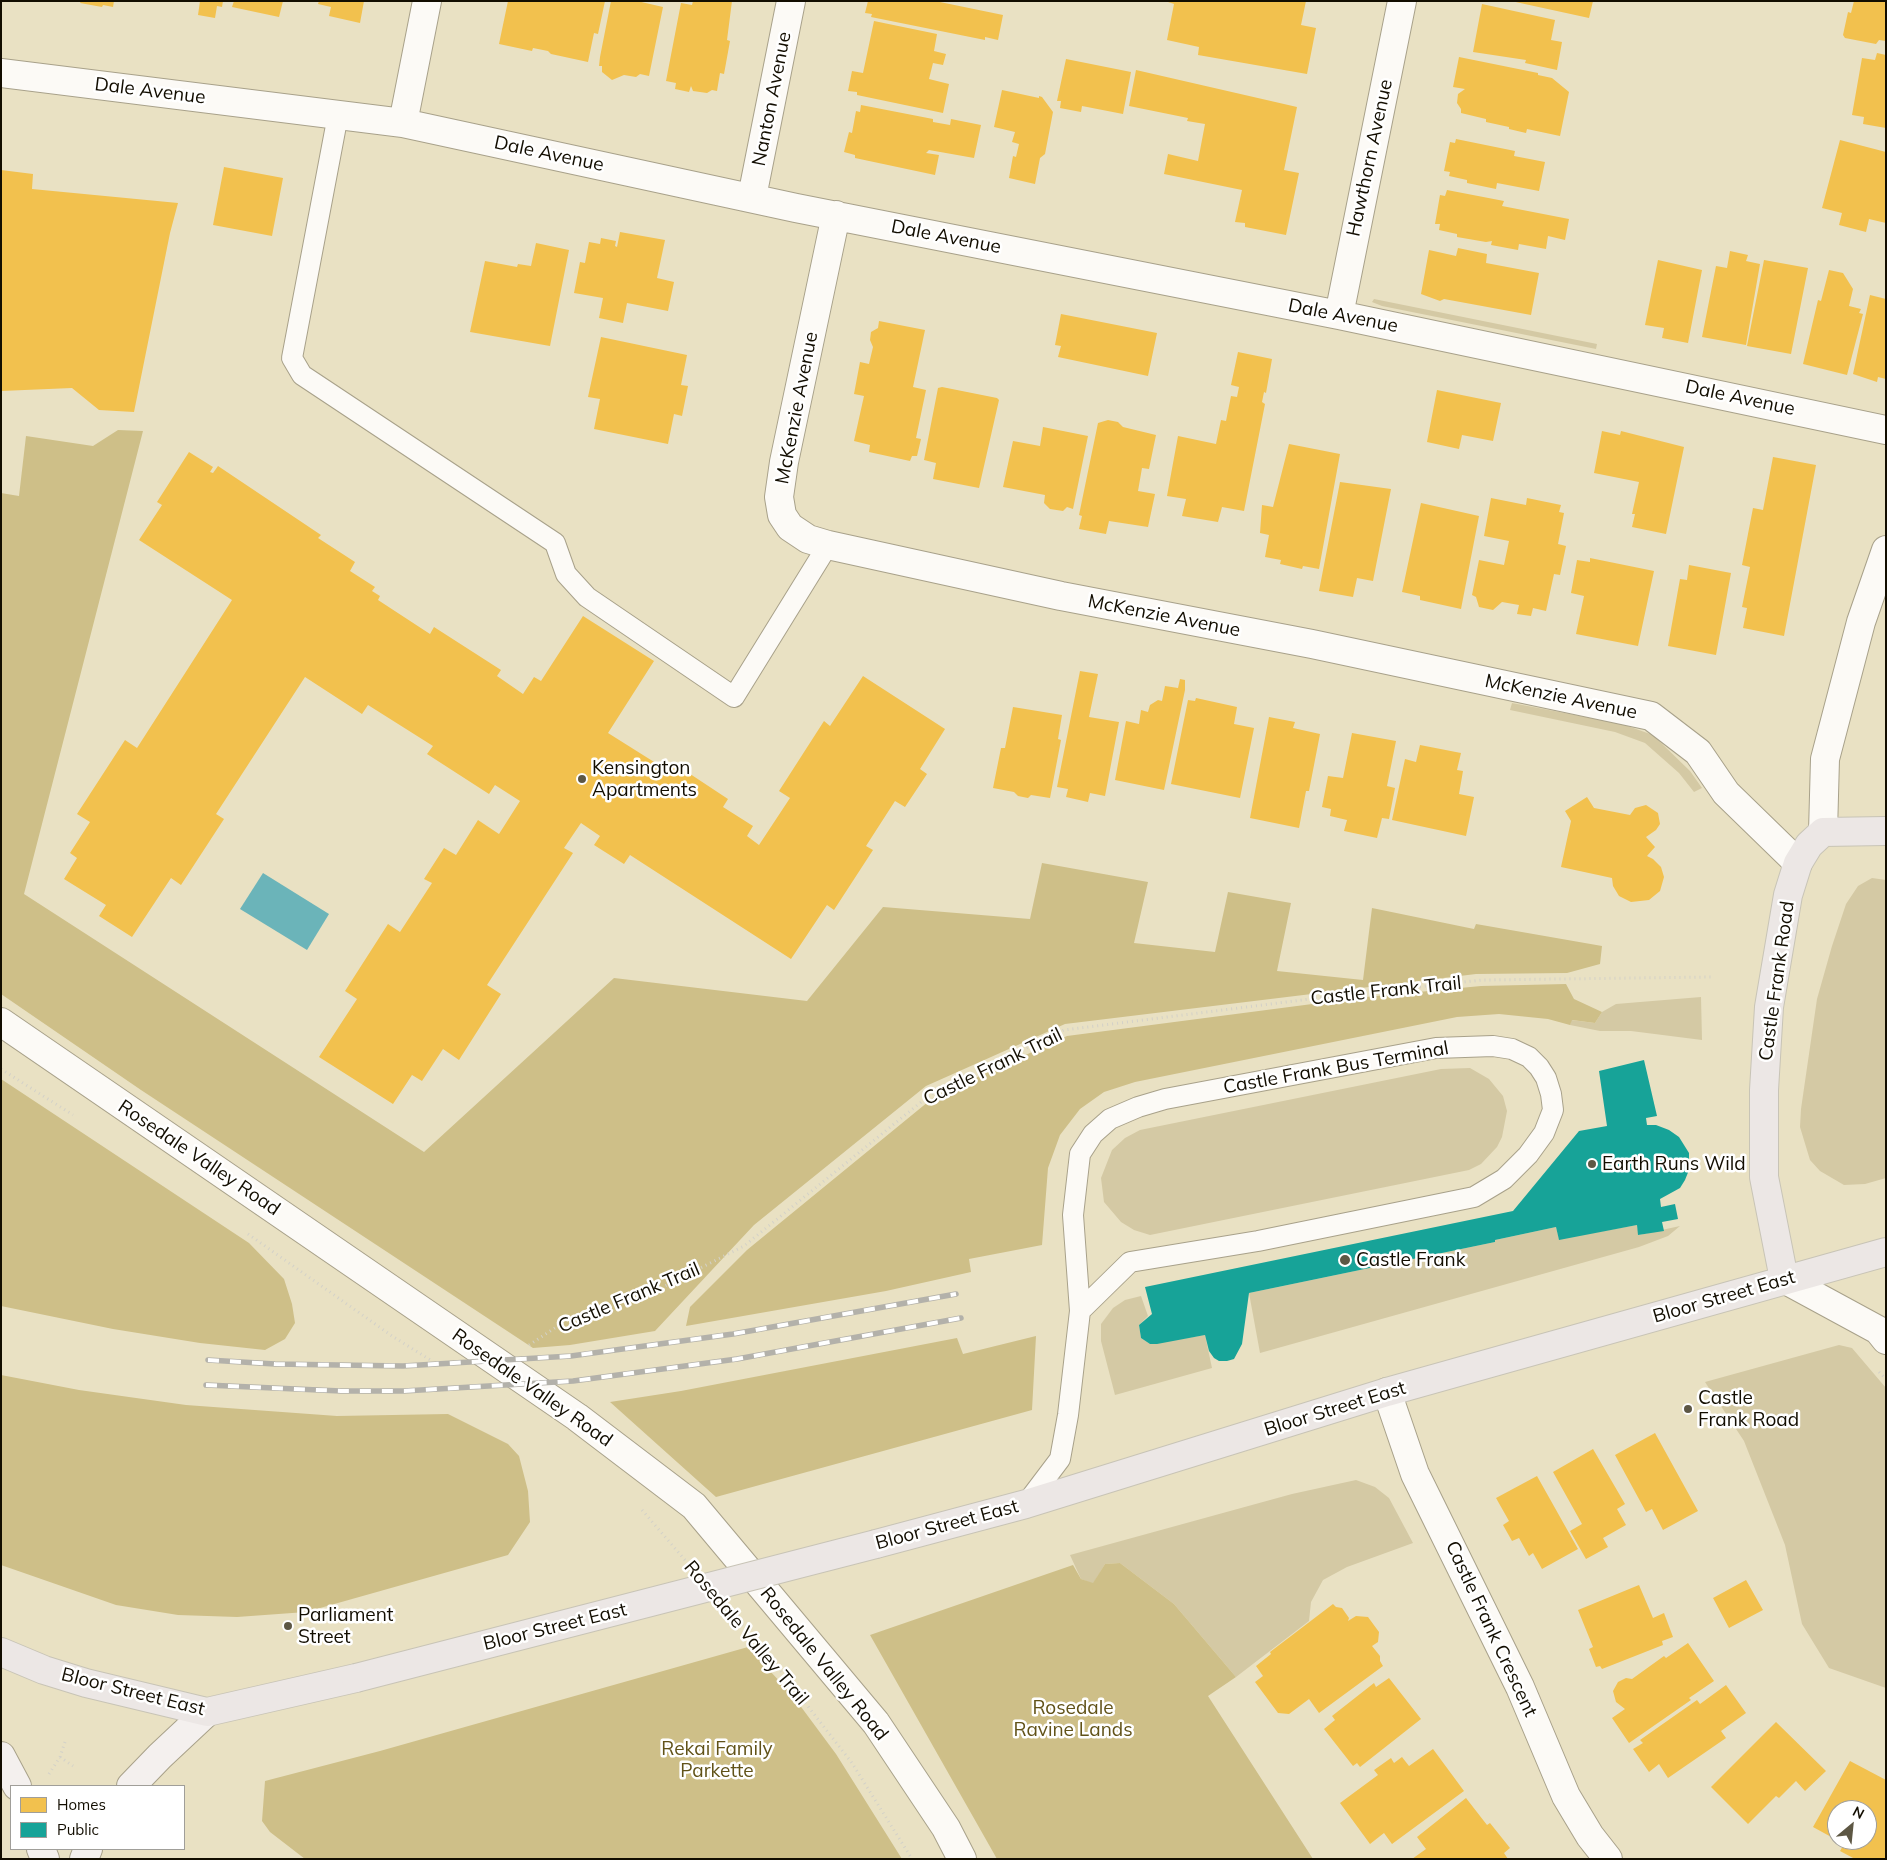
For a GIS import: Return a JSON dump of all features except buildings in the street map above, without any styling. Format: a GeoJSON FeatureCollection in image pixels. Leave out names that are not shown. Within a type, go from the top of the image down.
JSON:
{"type":"FeatureCollection","features":[{"type":"Feature","properties":{"kind":"main road"},"geometry":{"type":"LineString","coordinates":[[1823,832],[1886,831]]}},
{"type":"Feature","properties":{"kind":"main road","name":"Castle Frank Road"},"geometry":{"type":"LineString","coordinates":[[1784,1279],[1764,1177],[1764,1090],[1773,976],[1788,895],[1798,863],[1809,845],[1823,832]]}},
{"type":"Feature","properties":{"kind":"main road","name":"Bloor Street East"},"geometry":{"type":"LineString","coordinates":[[1,1652],[44,1670],[207,1712],[356,1678],[1026,1504],[1387,1392],[1784,1279],[1886,1252]]}},
{"type":"Feature","properties":{"kind":"main road"},"geometry":{"type":"LineString","coordinates":[[132,1785],[207,1712]]}},
{"type":"Feature","properties":{"kind":"main road"},"geometry":{"type":"LineString","coordinates":[[1,1756],[16,1785]]}},
{"type":"Feature","properties":{"kind":"street"},"geometry":{"type":"LineString","coordinates":[[403,123],[426,1]]}},
{"type":"Feature","properties":{"kind":"street","name":"Nanton Avenue"},"geometry":{"type":"LineString","coordinates":[[752,197],[791,1]]}},
{"type":"Feature","properties":{"kind":"street","name":"Hawthorn Avenue"},"geometry":{"type":"LineString","coordinates":[[1338,315],[1402,1]]}},
{"type":"Feature","properties":{"kind":"street","name":"Dale Avenue"},"geometry":{"type":"LineString","coordinates":[[1,73],[403,123],[836,215],[1338,315],[1886,430]]}},
{"type":"Feature","properties":{"kind":"street","name":"McKenzie Avenue"},"geometry":{"type":"LineString","coordinates":[[836,215],[784,462],[779,498],[782,515],[790,527],[808,539],[828,545],[1061,596],[1312,644],[1651,716],[1698,752],[1726,793],[1798,863]]}},
{"type":"Feature","properties":{"kind":"street"},"geometry":{"type":"LineString","coordinates":[[1823,832],[1825,759],[1861,622],[1886,550]]}},
{"type":"Feature","properties":{"kind":"street","name":"Rosedale Valley Road"},"geometry":{"type":"LineString","coordinates":[[1,1022],[577,1417],[694,1506],[876,1723],[946,1828],[962,1859]]}},
{"type":"Feature","properties":{"kind":"street"},"geometry":{"type":"LineString","coordinates":[[1784,1279],[1878,1330],[1886,1340]]}},
{"type":"Feature","properties":{"kind":"street","name":"Castle Frank Crescent"},"geometry":{"type":"LineString","coordinates":[[1387,1392],[1415,1474],[1520,1687],[1566,1796],[1590,1836],[1608,1859]]}},
{"type":"Feature","properties":{"kind":"lane"},"geometry":{"type":"LineString","coordinates":[[338,115],[292,358],[302,375],[555,543],[566,574],[587,597],[734,697],[828,545]]}},
{"type":"Feature","properties":{"kind":"lane","name":"Castle Frank Bus Terminal"},"geometry":{"type":"LineString","coordinates":[[1026,1504],[1060,1459],[1068,1415],[1080,1312],[1073,1215],[1080,1154],[1093,1134],[1110,1119],[1138,1106],[1165,1099],[1436,1048],[1493,1046],[1512,1049],[1529,1057],[1546,1078],[1553,1110],[1544,1133],[1528,1155],[1504,1179],[1474,1197],[1258,1241],[1130,1262],[1080,1312]]}},
{"type":"Feature","properties":{"kind":"path","name":"Castle Frank Trail"},"geometry":{"type":"LineString","coordinates":[[500,1364],[570,1318],[659,1289],[744,1246],[931,1094],[1064,1030],[1316,998],[1482,980],[1711,976]]}},
{"type":"Feature","properties":{"kind":"path","name":"Rosedale Valley Trail"},"geometry":{"type":"LineString","coordinates":[[637,1505],[688,1564]]}},
{"type":"Feature","properties":{"kind":"path","name":"Rosedale Valley Trail"},"geometry":{"type":"LineString","coordinates":[[727,1608],[772,1660],[852,1763],[912,1859]]}},
{"type":"Feature","properties":{"kind":"path"},"geometry":{"type":"LineString","coordinates":[[49,1774],[60,1757],[66,1739]]}},
{"type":"Feature","properties":{"kind":"path"},"geometry":{"type":"LineString","coordinates":[[60,1757],[73,1766]]}},
{"type":"Feature","properties":{"kind":"shaded area"},"geometry":{"type":"Polygon","coordinates":[[[1374,299],[1597,344],[1596,349],[1382,306],[1372,302],[1374,299]]]}},
{"type":"Feature","properties":{"kind":"shaded area"},"geometry":{"type":"Polygon","coordinates":[[[1512,703],[1622,724],[1653,735],[1690,771],[1702,788],[1694,792],[1679,773],[1645,743],[1615,732],[1510,710],[1512,703]]]}},
{"type":"Feature","properties":{"kind":"shaded area"},"geometry":{"type":"Polygon","coordinates":[[[1872,878],[1886,880],[1886,1178],[1865,1184],[1844,1185],[1820,1171],[1810,1160],[1800,1127],[1801,1109],[1817,999],[1832,946],[1846,904],[1858,886],[1872,878]]]}},
{"type":"Feature","properties":{"kind":"shaded area"},"geometry":{"type":"Polygon","coordinates":[[[1701,997],[1702,1040],[1631,1031],[1600,1031],[1570,1025],[1571,1020],[1595,1023],[1602,1012],[1616,1004],[1701,997]]]}},
{"type":"Feature","properties":{"kind":"shaded area"},"geometry":{"type":"Polygon","coordinates":[[[1470,1068],[1489,1079],[1503,1096],[1507,1111],[1502,1137],[1497,1147],[1481,1164],[1469,1170],[1150,1235],[1134,1230],[1121,1222],[1104,1202],[1101,1178],[1112,1150],[1125,1138],[1140,1130],[1441,1069],[1470,1068]]]}},
{"type":"Feature","properties":{"kind":"shaded area"},"geometry":{"type":"Polygon","coordinates":[[[1637,1225],[1639,1235],[1680,1226],[1668,1236],[1639,1247],[1260,1353],[1249,1293],[1495,1242],[1495,1240],[1556,1227],[1559,1239],[1637,1225]]]}},
{"type":"Feature","properties":{"kind":"shaded area"},"geometry":{"type":"Polygon","coordinates":[[[1141,1296],[1148,1316],[1139,1325],[1141,1338],[1150,1344],[1205,1335],[1212,1368],[1115,1395],[1101,1341],[1101,1324],[1113,1308],[1125,1300],[1141,1296]]]}},
{"type":"Feature","properties":{"kind":"shaded area"},"geometry":{"type":"Polygon","coordinates":[[[1839,1345],[1852,1348],[1886,1388],[1886,1688],[1829,1668],[1802,1624],[1785,1545],[1744,1441],[1705,1382],[1839,1345]]]}},
{"type":"Feature","properties":{"kind":"shaded area"},"geometry":{"type":"Polygon","coordinates":[[[1356,1480],[1375,1487],[1389,1498],[1413,1543],[1347,1567],[1323,1580],[1311,1602],[1309,1621],[1236,1677],[1174,1604],[1120,1563],[1105,1564],[1093,1584],[1081,1579],[1070,1555],[1292,1494],[1356,1480]]]}},
{"type":"Feature","properties":{"kind":"green space"},"geometry":{"type":"Polygon","coordinates":[[[118,430],[143,431],[24,894],[424,1152],[614,978],[807,1001],[883,907],[1030,919],[1042,863],[1148,882],[1134,943],[1215,952],[1228,892],[1291,903],[1277,971],[1363,980],[1372,908],[1474,929],[1476,924],[1602,946],[1600,964],[1567,973],[1476,974],[1065,1024],[926,1086],[754,1225],[655,1331],[570,1345],[533,1348],[141,1090],[1,994],[1,493],[19,496],[26,436],[93,446],[118,430]]]}},
{"type":"Feature","properties":{"kind":"green space"},"geometry":{"type":"Polygon","coordinates":[[[1566,984],[1574,999],[1602,1012],[1595,1023],[1572,1020],[1570,1025],[1548,1019],[1499,1014],[1457,1017],[1135,1082],[1104,1092],[1080,1109],[1060,1135],[1048,1168],[1042,1245],[969,1259],[971,1272],[886,1291],[686,1326],[690,1307],[747,1250],[934,1097],[1067,1036],[1366,997],[1481,986],[1566,984]]]}},
{"type":"Feature","properties":{"kind":"green space"},"geometry":{"type":"Polygon","coordinates":[[[1,1079],[249,1243],[284,1279],[292,1304],[295,1323],[285,1339],[265,1350],[200,1343],[113,1329],[1,1306],[1,1079]]]}},
{"type":"Feature","properties":{"kind":"green space"},"geometry":{"type":"Polygon","coordinates":[[[1036,1336],[1032,1410],[716,1497],[610,1402],[681,1391],[957,1338],[963,1354],[1036,1336]]]}},
{"type":"Feature","properties":{"kind":"green space"},"geometry":{"type":"Polygon","coordinates":[[[1,1375],[79,1390],[186,1405],[337,1416],[448,1414],[508,1444],[519,1456],[528,1491],[530,1522],[508,1555],[306,1612],[237,1617],[178,1615],[116,1605],[1,1565],[1,1375]]]}},
{"type":"Feature","properties":{"kind":"green space","name":"Rosedale Ravine Lands"},"geometry":{"type":"Polygon","coordinates":[[[1120,1563],[1174,1604],[1236,1677],[1208,1696],[1313,1859],[997,1859],[870,1635],[1073,1565],[1081,1579],[1093,1583],[1105,1564],[1120,1563]]]}},
{"type":"Feature","properties":{"kind":"green space","name":"Rekai Family Parkette"},"geometry":{"type":"Polygon","coordinates":[[[748,1647],[793,1696],[836,1754],[902,1859],[305,1859],[270,1832],[262,1821],[265,1781],[380,1751],[748,1647]]]}},
{"type":"Feature","properties":{"kind":"water"},"geometry":{"type":"Polygon","coordinates":[[[263,873],[329,914],[307,950],[240,909],[263,873]]]}},
{"type":"Feature","properties":{"kind":"railway"},"geometry":{"type":"LineString","coordinates":[[208,1360],[275,1364],[403,1366],[571,1356],[733,1334],[956,1294]]}},
{"type":"Feature","properties":{"kind":"railway"},"geometry":{"type":"LineString","coordinates":[[206,1385],[341,1391],[404,1391],[573,1381],[737,1359],[961,1318]]}},
{"type":"Feature","properties":{"kind":"place","name":"Kensington Apartments"},"geometry":{"type":"Point","coordinates":[582,779]}},
{"type":"Feature","properties":{"kind":"place","name":"Earth Runs Wild"},"geometry":{"type":"Point","coordinates":[1592,1164]}},
{"type":"Feature","properties":{"kind":"place","name":"Castle Frank"},"geometry":{"type":"Point","coordinates":[1345,1260]}},
{"type":"Feature","properties":{"kind":"place","name":"Castle Frank Road"},"geometry":{"type":"Point","coordinates":[1688,1409]}},
{"type":"Feature","properties":{"kind":"place","name":"Parliament Street"},"geometry":{"type":"Point","coordinates":[288,1626]}}]}
